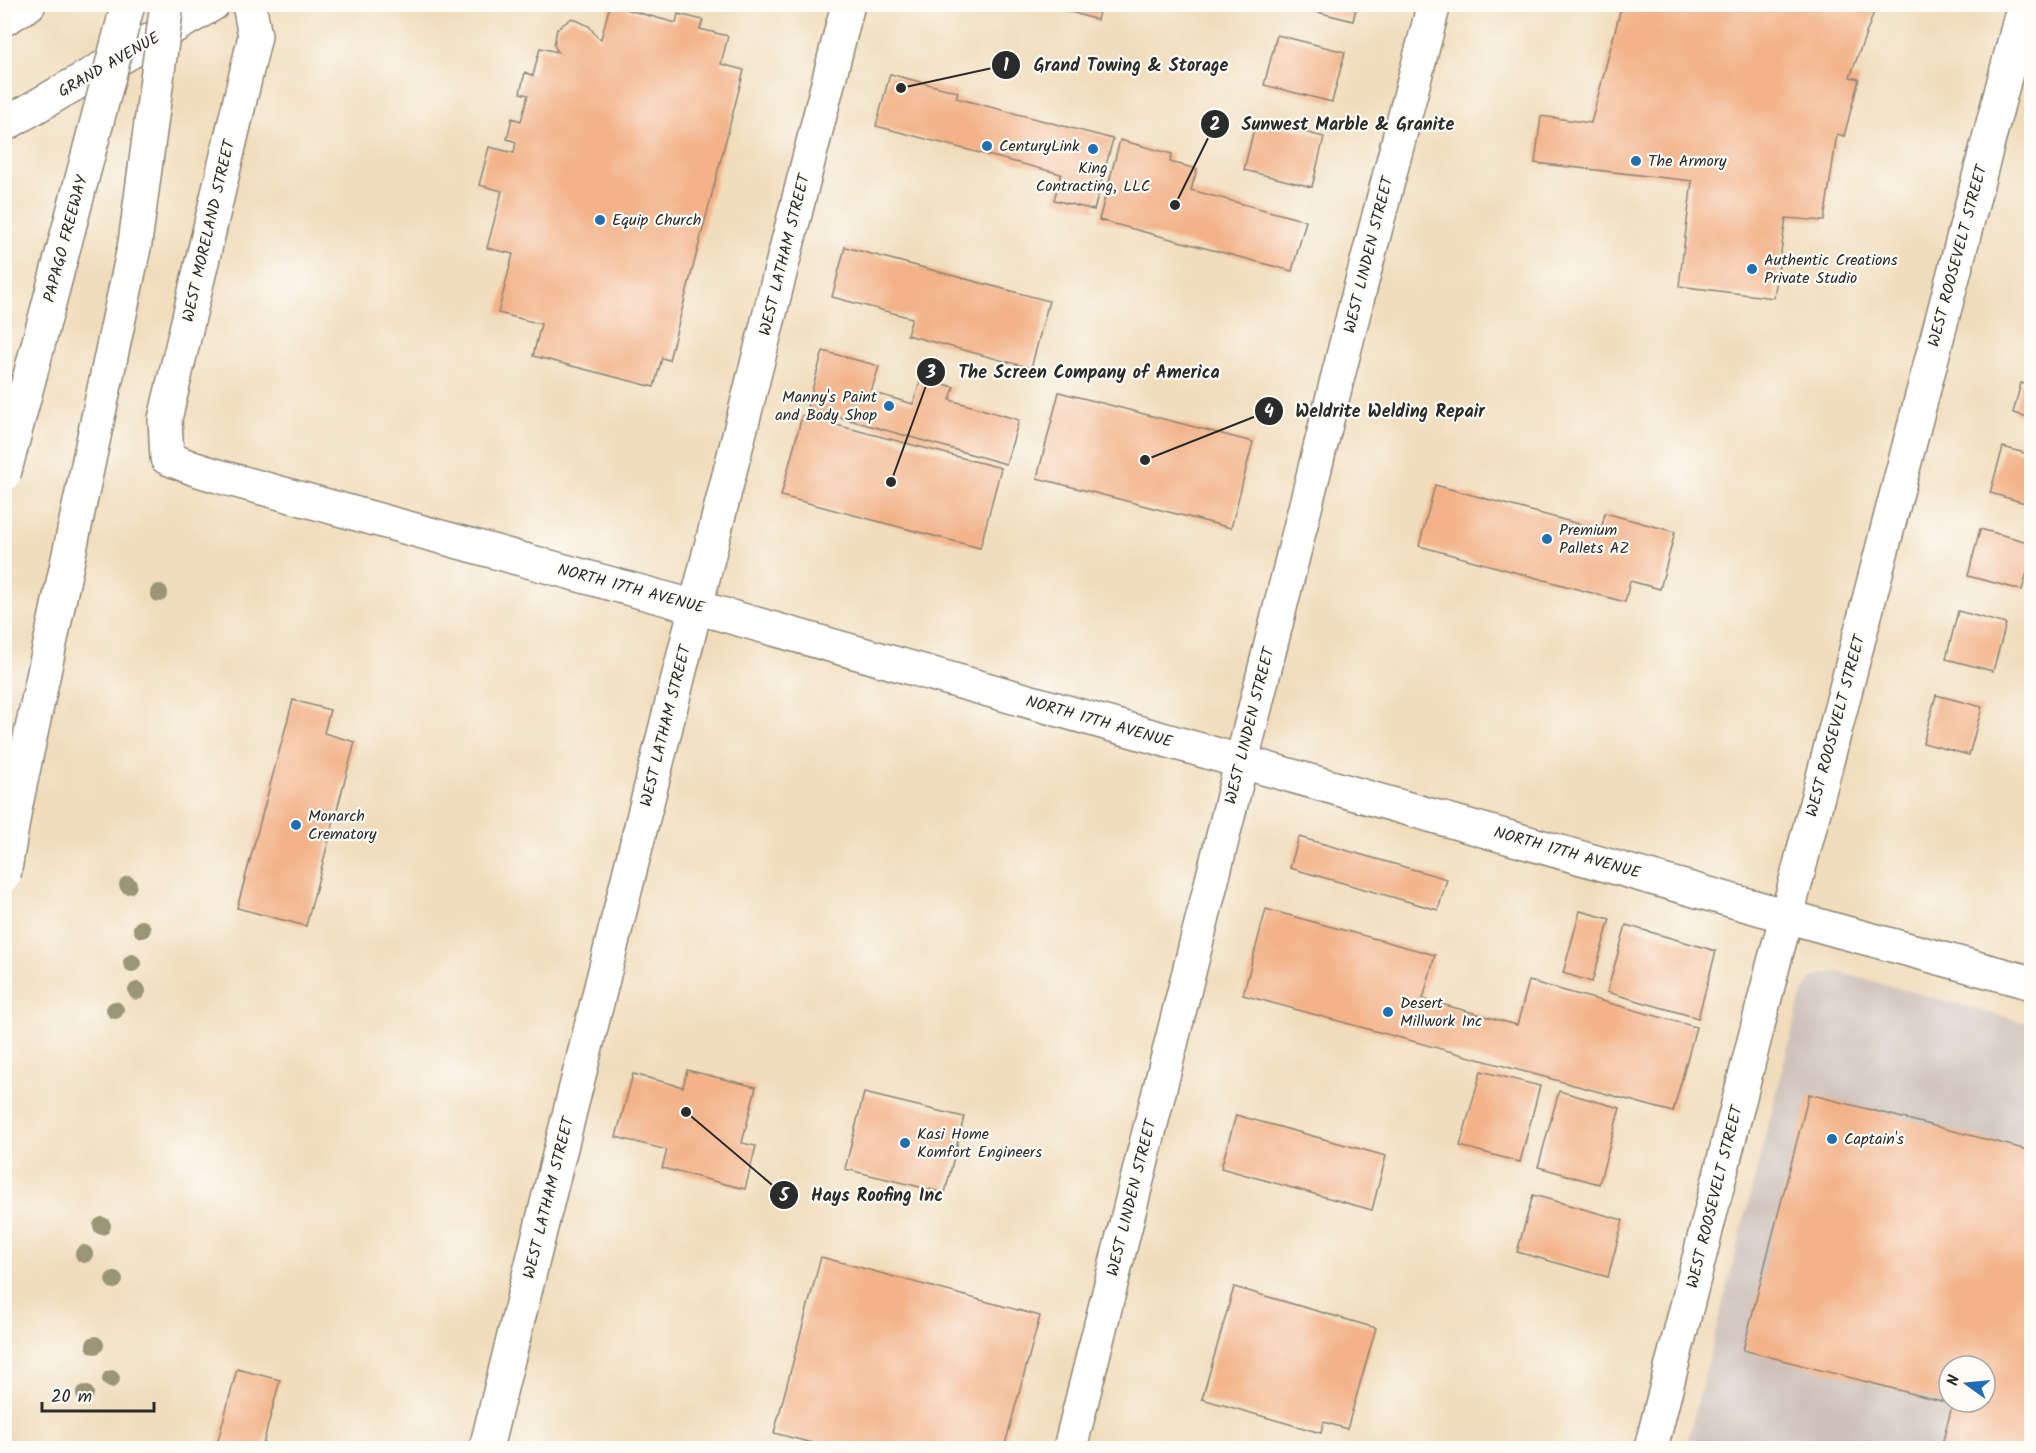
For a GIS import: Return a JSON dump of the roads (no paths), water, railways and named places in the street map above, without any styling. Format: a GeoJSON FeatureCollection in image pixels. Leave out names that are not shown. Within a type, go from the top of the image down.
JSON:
{"type":"FeatureCollection","features":[{"type":"Feature","properties":{"kind":"main road"},"geometry":{"type":"LineString","coordinates":[[4,19],[29,4]]}},
{"type":"Feature","properties":{"kind":"main road","name":"PAPAGO FREEWAY"},"geometry":{"type":"LineString","coordinates":[[4,474],[128,4]]}},
{"type":"Feature","properties":{"kind":"main road"},"geometry":{"type":"LineString","coordinates":[[4,875],[15,809],[135,243],[167,4]]}},
{"type":"Feature","properties":{"kind":"main road","name":"GRAND AVENUE"},"geometry":{"type":"LineString","coordinates":[[4,125],[213,4]]}},
{"type":"Feature","properties":{"kind":"main road","name":"WEST MORELAND STREET"},"geometry":{"type":"LineString","coordinates":[[167,458],[165,419],[255,36],[249,4]]}},
{"type":"Feature","properties":{"kind":"main road","name":"WEST LATHAM STREET"},"geometry":{"type":"LineString","coordinates":[[486,1449],[848,4]]}},
{"type":"Feature","properties":{"kind":"main road","name":"WEST LINDEN STREET"},"geometry":{"type":"LineString","coordinates":[[1070,1449],[1356,304],[1434,4]]}},
{"type":"Feature","properties":{"kind":"main road","name":"WEST ROOSEVELT STREET"},"geometry":{"type":"LineString","coordinates":[[1651,1449],[1774,962],[2024,4]]}},
{"type":"Feature","properties":{"kind":"main road","name":"NORTH 17TH AVENUE"},"geometry":{"type":"LineString","coordinates":[[167,458],[229,479],[696,607],[2031,983]]}},
{"type":"Feature","properties":{"kind":"place","name":"Grand Towing & Storage"},"geometry":{"type":"Point","coordinates":[901,88]}},
{"type":"Feature","properties":{"kind":"place","name":"CenturyLink"},"geometry":{"type":"Point","coordinates":[987,146]}},
{"type":"Feature","properties":{"kind":"place","name":"King Contracting, LLC"},"geometry":{"type":"Point","coordinates":[1093,149]}},
{"type":"Feature","properties":{"kind":"place","name":"The Armory"},"geometry":{"type":"Point","coordinates":[1636,161]}},
{"type":"Feature","properties":{"kind":"place","name":"Sunwest Marble & Granite"},"geometry":{"type":"Point","coordinates":[1175,205]}},
{"type":"Feature","properties":{"kind":"place","name":"Equip Church"},"geometry":{"type":"Point","coordinates":[600,220]}},
{"type":"Feature","properties":{"kind":"place","name":"Authentic Creations Private Studio"},"geometry":{"type":"Point","coordinates":[1752,269]}},
{"type":"Feature","properties":{"kind":"place","name":"Manny's Paint and Body Shop"},"geometry":{"type":"Point","coordinates":[889,406]}},
{"type":"Feature","properties":{"kind":"place","name":"Weldrite Welding Repair"},"geometry":{"type":"Point","coordinates":[1145,460]}},
{"type":"Feature","properties":{"kind":"place","name":"The Screen Company of America"},"geometry":{"type":"Point","coordinates":[891,482]}},
{"type":"Feature","properties":{"kind":"place","name":"Premium Pallets AZ"},"geometry":{"type":"Point","coordinates":[1547,539]}},
{"type":"Feature","properties":{"kind":"place","name":"Monarch Crematory"},"geometry":{"type":"Point","coordinates":[296,825]}},
{"type":"Feature","properties":{"kind":"place","name":"Desert Millwork Inc"},"geometry":{"type":"Point","coordinates":[1388,1012]}},
{"type":"Feature","properties":{"kind":"place","name":"Hays Roofing Inc"},"geometry":{"type":"Point","coordinates":[686,1112]}},
{"type":"Feature","properties":{"kind":"place","name":"Captain's"},"geometry":{"type":"Point","coordinates":[1832,1139]}},
{"type":"Feature","properties":{"kind":"place","name":"Kasi Home Komfort Engineers"},"geometry":{"type":"Point","coordinates":[905,1143]}}]}
